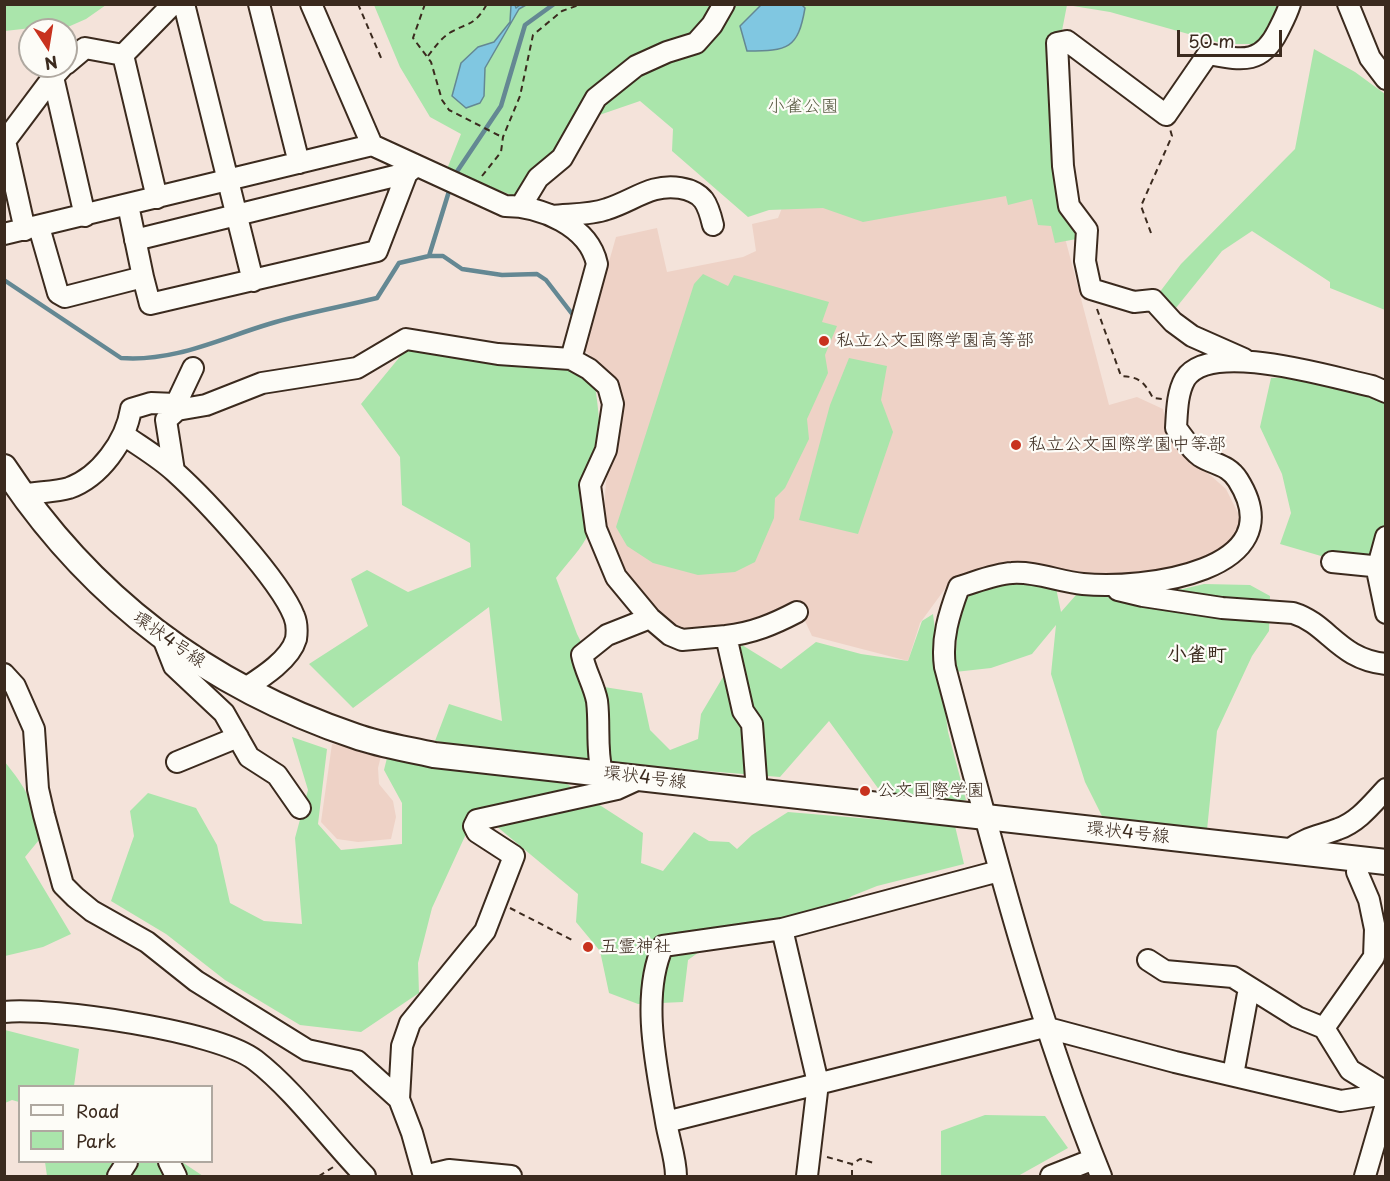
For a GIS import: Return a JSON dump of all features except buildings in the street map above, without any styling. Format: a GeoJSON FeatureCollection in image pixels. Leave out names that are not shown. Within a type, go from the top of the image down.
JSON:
{"type":"FeatureCollection","features":[{"type":"Feature","properties":{"kind":"main road","name":"環状4号線"},"geometry":{"type":"LineString","coordinates":[[4,467],[22,495],[91,576],[132,615],[163,638],[244,689],[291,712],[357,737],[434,755],[1386,862]]}},
{"type":"Feature","properties":{"kind":"street"},"geometry":{"type":"LineString","coordinates":[[123,55],[173,4]]}},
{"type":"Feature","properties":{"kind":"street"},"geometry":{"type":"LineString","coordinates":[[184,4],[253,281]]}},
{"type":"Feature","properties":{"kind":"street"},"geometry":{"type":"LineString","coordinates":[[259,4],[299,163]]}},
{"type":"Feature","properties":{"kind":"street"},"geometry":{"type":"LineString","coordinates":[[311,4],[372,145],[411,169],[505,206],[521,206],[552,216],[585,238],[594,250],[597,264],[571,359]]}},
{"type":"Feature","properties":{"kind":"street"},"geometry":{"type":"LineString","coordinates":[[521,206],[538,178],[562,158],[596,98],[636,66],[667,52],[696,43],[712,26],[724,4]]}},
{"type":"Feature","properties":{"kind":"street"},"geometry":{"type":"LineString","coordinates":[[1290,4],[1270,48],[1263,54],[1251,57],[1230,58],[1208,54],[1166,115],[1067,41],[1057,43],[1064,166],[1069,206],[1087,230],[1085,261],[1091,289],[1134,302],[1153,300],[1173,322],[1192,336],[1244,360],[1372,386],[1386,392]]}},
{"type":"Feature","properties":{"kind":"street"},"geometry":{"type":"LineString","coordinates":[[1348,4],[1370,58],[1386,79]]}},
{"type":"Feature","properties":{"kind":"street"},"geometry":{"type":"LineString","coordinates":[[78,54],[85,48],[123,55]]}},
{"type":"Feature","properties":{"kind":"street"},"geometry":{"type":"LineString","coordinates":[[123,55],[157,198]]}},
{"type":"Feature","properties":{"kind":"street"},"geometry":{"type":"LineString","coordinates":[[54,78],[5,141],[32,229],[57,293],[65,297],[143,278]]}},
{"type":"Feature","properties":{"kind":"street"},"geometry":{"type":"LineString","coordinates":[[62,78],[85,216]]}},
{"type":"Feature","properties":{"kind":"street"},"geometry":{"type":"LineString","coordinates":[[4,234],[372,145]]}},
{"type":"Feature","properties":{"kind":"street"},"geometry":{"type":"LineString","coordinates":[[135,240],[411,169]]}},
{"type":"Feature","properties":{"kind":"street"},"geometry":{"type":"LineString","coordinates":[[128,205],[150,304],[378,251],[411,169]]}},
{"type":"Feature","properties":{"kind":"street"},"geometry":{"type":"LineString","coordinates":[[552,216],[606,210],[656,187],[672,186],[693,190],[703,196],[713,225]]}},
{"type":"Feature","properties":{"kind":"street"},"geometry":{"type":"LineString","coordinates":[[22,495],[69,488],[99,468],[124,435],[131,409],[151,403],[176,407],[206,405],[262,383],[357,368],[406,339],[498,354],[571,359],[589,369],[608,386],[613,404],[606,450],[590,485],[596,529],[616,577],[650,618],[670,635],[682,640],[746,633],[774,625],[797,612]]}},
{"type":"Feature","properties":{"kind":"street"},"geometry":{"type":"LineString","coordinates":[[1098,584],[1136,583],[1194,574],[1239,548],[1249,534],[1247,503],[1237,479],[1221,464],[1200,456],[1176,429],[1178,400],[1185,380],[1193,370],[1215,363],[1244,360]]}},
{"type":"Feature","properties":{"kind":"street"},"geometry":{"type":"LineString","coordinates":[[174,471],[166,420],[176,407],[193,368]]}},
{"type":"Feature","properties":{"kind":"street"},"geometry":{"type":"LineString","coordinates":[[124,435],[174,471],[261,567],[294,616],[297,629],[295,641],[285,657],[244,689]]}},
{"type":"Feature","properties":{"kind":"street"},"geometry":{"type":"LineString","coordinates":[[1386,537],[1382,563],[1386,613]]}},
{"type":"Feature","properties":{"kind":"street"},"geometry":{"type":"LineString","coordinates":[[1332,562],[1382,563]]}},
{"type":"Feature","properties":{"kind":"street"},"geometry":{"type":"LineString","coordinates":[[1051,1176],[1098,1168],[1044,1027],[984,818],[943,651],[950,612],[959,588],[1014,573],[1098,584],[1143,596],[1264,612],[1281,611],[1304,616],[1341,648],[1366,660],[1386,664]]}},
{"type":"Feature","properties":{"kind":"street"},"geometry":{"type":"LineString","coordinates":[[602,773],[598,757],[597,699],[584,668],[582,655],[607,636],[650,618]]}},
{"type":"Feature","properties":{"kind":"street"},"geometry":{"type":"LineString","coordinates":[[726,636],[743,711],[752,724],[757,792]]}},
{"type":"Feature","properties":{"kind":"street"},"geometry":{"type":"LineString","coordinates":[[163,638],[174,666],[224,713],[249,757],[277,775],[300,808]]}},
{"type":"Feature","properties":{"kind":"street"},"geometry":{"type":"LineString","coordinates":[[4,674],[15,687],[34,729],[40,798],[63,885],[92,911],[147,942],[196,981],[307,1050],[357,1060],[399,1099]]}},
{"type":"Feature","properties":{"kind":"street"},"geometry":{"type":"LineString","coordinates":[[177,762],[238,737]]}},
{"type":"Feature","properties":{"kind":"street"},"geometry":{"type":"LineString","coordinates":[[511,1176],[449,1170],[424,1176],[412,1133],[399,1099],[402,1046],[410,1023],[485,931],[514,856],[477,832],[474,826],[477,820],[617,789],[641,778]]}},
{"type":"Feature","properties":{"kind":"street"},"geometry":{"type":"LineString","coordinates":[[1289,850],[1301,840],[1339,829],[1358,819],[1386,789]]}},
{"type":"Feature","properties":{"kind":"street"},"geometry":{"type":"LineString","coordinates":[[1324,1028],[1374,957],[1375,930],[1369,900],[1357,872],[1359,858]]}},
{"type":"Feature","properties":{"kind":"street"},"geometry":{"type":"LineString","coordinates":[[676,1176],[666,1122],[652,1014],[655,964],[663,946],[782,929],[999,871]]}},
{"type":"Feature","properties":{"kind":"street"},"geometry":{"type":"LineString","coordinates":[[782,929],[818,1083],[807,1176]]}},
{"type":"Feature","properties":{"kind":"street"},"geometry":{"type":"LineString","coordinates":[[1148,960],[1165,971],[1233,977],[1297,1017],[1324,1028],[1350,1070],[1386,1093]]}},
{"type":"Feature","properties":{"kind":"street"},"geometry":{"type":"LineString","coordinates":[[1233,1076],[1249,988]]}},
{"type":"Feature","properties":{"kind":"street"},"geometry":{"type":"LineString","coordinates":[[4,1012],[40,1011],[112,1021],[178,1032],[227,1044],[253,1058],[276,1079],[365,1176]]}},
{"type":"Feature","properties":{"kind":"street"},"geometry":{"type":"LineString","coordinates":[[666,1122],[1044,1027],[1233,1076],[1341,1101],[1386,1093]]}},
{"type":"Feature","properties":{"kind":"street"},"geometry":{"type":"LineString","coordinates":[[1365,1176],[1386,1104]]}},
{"type":"Feature","properties":{"kind":"street"},"geometry":{"type":"LineString","coordinates":[[118,1176],[126,1163]]}},
{"type":"Feature","properties":{"kind":"path"},"geometry":{"type":"LineString","coordinates":[[358,4],[382,60]]}},
{"type":"Feature","properties":{"kind":"path"},"geometry":{"type":"LineString","coordinates":[[425,4],[413,38],[427,57],[442,100],[449,110],[503,137]]}},
{"type":"Feature","properties":{"kind":"path"},"geometry":{"type":"LineString","coordinates":[[427,57],[441,39],[451,32],[471,25],[487,4]]}},
{"type":"Feature","properties":{"kind":"path"},"geometry":{"type":"LineString","coordinates":[[471,191],[501,152],[503,137],[520,96],[533,35],[562,11],[582,4]]}},
{"type":"Feature","properties":{"kind":"path"},"geometry":{"type":"LineString","coordinates":[[1151,233],[1141,206],[1173,136],[1166,115]]}},
{"type":"Feature","properties":{"kind":"path"},"geometry":{"type":"LineString","coordinates":[[1091,289],[1121,376],[1136,377],[1144,382],[1153,398],[1178,400]]}},
{"type":"Feature","properties":{"kind":"path"},"geometry":{"type":"LineString","coordinates":[[496,900],[572,940]]}},
{"type":"Feature","properties":{"kind":"path"},"geometry":{"type":"LineString","coordinates":[[810,1154],[852,1164],[860,1159],[874,1162]]}},
{"type":"Feature","properties":{"kind":"path"},"geometry":{"type":"LineString","coordinates":[[852,1164],[852,1176]]}},
{"type":"Feature","properties":{"kind":"shaded area"},"geometry":{"type":"Polygon","coordinates":[[[1050,181],[1109,405],[1137,397],[1163,409],[1170,440],[1226,489],[1242,521],[1237,540],[1201,562],[1134,578],[981,571],[950,582],[920,623],[908,661],[812,636],[799,608],[784,616],[689,635],[646,605],[622,575],[603,521],[606,482],[619,416],[617,394],[606,370],[584,350],[616,237],[657,228],[667,272],[743,257],[756,251],[752,224],[778,218],[790,188],[1050,181]]]}},
{"type":"Feature","properties":{"kind":"shaded area"},"geometry":{"type":"Polygon","coordinates":[[[332,744],[382,752],[378,768],[379,784],[393,801],[396,817],[391,839],[358,842],[337,839],[321,822],[332,744]]]}},
{"type":"Feature","properties":{"kind":"green space"},"geometry":{"type":"Polygon","coordinates":[[[5,4],[106,5],[78,23],[78,18],[18,18],[18,30],[5,31],[5,4]]]}},
{"type":"Feature","properties":{"kind":"green space","name":"小雀公園"},"geometry":{"type":"Polygon","coordinates":[[[374,5],[1067,5],[1052,82],[1082,238],[1055,243],[1051,226],[1038,225],[1032,199],[1008,205],[1006,196],[863,222],[823,208],[769,210],[748,217],[672,151],[673,129],[640,101],[573,124],[523,200],[447,169],[461,134],[430,117],[400,67],[374,5]]]}},
{"type":"Feature","properties":{"kind":"green space"},"geometry":{"type":"Polygon","coordinates":[[[1067,5],[1282,5],[1261,44],[1224,44],[1110,12],[1067,5]]]}},
{"type":"Feature","properties":{"kind":"green space"},"geometry":{"type":"Polygon","coordinates":[[[1314,49],[1355,72],[1385,94],[1385,310],[1330,288],[1330,282],[1252,231],[1222,251],[1171,314],[1156,297],[1181,264],[1295,149],[1314,49]]]}},
{"type":"Feature","properties":{"kind":"green space"},"geometry":{"type":"Polygon","coordinates":[[[703,274],[728,286],[734,275],[829,302],[822,322],[837,326],[825,355],[828,373],[807,419],[809,439],[785,488],[775,498],[774,518],[755,562],[735,572],[698,575],[653,563],[627,546],[616,527],[694,284],[703,274]]]}},
{"type":"Feature","properties":{"kind":"green space"},"geometry":{"type":"Polygon","coordinates":[[[412,342],[556,365],[593,375],[600,433],[598,495],[586,538],[556,578],[577,634],[604,687],[642,693],[650,730],[670,750],[698,739],[701,714],[742,645],[781,669],[816,642],[861,654],[908,661],[922,621],[933,614],[948,732],[966,800],[959,802],[880,791],[829,721],[780,777],[559,759],[435,741],[449,704],[502,721],[489,607],[353,708],[309,664],[368,626],[351,579],[367,570],[408,592],[471,567],[470,543],[402,505],[400,457],[361,404],[412,342]]]}},
{"type":"Feature","properties":{"kind":"green space"},"geometry":{"type":"Polygon","coordinates":[[[849,358],[887,366],[881,400],[893,432],[858,534],[799,520],[830,405],[849,358]]]}},
{"type":"Feature","properties":{"kind":"green space"},"geometry":{"type":"Polygon","coordinates":[[[1302,376],[1385,399],[1385,552],[1375,564],[1321,556],[1280,544],[1291,513],[1282,474],[1260,427],[1271,378],[1302,376]]]}},
{"type":"Feature","properties":{"kind":"green space"},"geometry":{"type":"Polygon","coordinates":[[[1032,579],[1055,583],[1061,612],[1076,595],[1183,589],[1204,584],[1250,585],[1270,596],[1269,631],[1252,656],[1217,731],[1207,830],[1102,816],[1085,782],[1051,674],[1056,625],[1032,654],[991,668],[955,672],[958,614],[966,596],[996,586],[1032,579]]]}},
{"type":"Feature","properties":{"kind":"green space"},"geometry":{"type":"Polygon","coordinates":[[[292,737],[327,749],[318,824],[341,850],[402,844],[402,803],[384,770],[388,754],[564,782],[643,833],[641,863],[663,871],[694,832],[709,841],[729,842],[737,849],[752,835],[788,812],[955,826],[964,864],[877,886],[852,896],[817,921],[728,931],[688,960],[683,1002],[638,1004],[609,993],[600,951],[576,922],[578,894],[477,810],[432,908],[418,963],[419,993],[361,1032],[300,1025],[225,980],[166,934],[111,901],[134,836],[130,811],[148,793],[196,808],[217,845],[230,903],[264,921],[302,924],[295,838],[308,790],[292,737]]]}},
{"type":"Feature","properties":{"kind":"green space"},"geometry":{"type":"Polygon","coordinates":[[[4,761],[19,780],[29,798],[35,816],[39,840],[25,857],[71,934],[43,947],[5,956],[4,761]]]}},
{"type":"Feature","properties":{"kind":"green space"},"geometry":{"type":"Polygon","coordinates":[[[5,1030],[79,1049],[74,1085],[18,1085],[18,1102],[12,1100],[5,1103],[5,1030]]]}},
{"type":"Feature","properties":{"kind":"green space"},"geometry":{"type":"Polygon","coordinates":[[[985,1115],[1045,1116],[1068,1148],[1018,1176],[941,1176],[941,1131],[985,1115]]]}},
{"type":"Feature","properties":{"kind":"green space"},"geometry":{"type":"Polygon","coordinates":[[[45,1163],[184,1163],[203,1176],[47,1176],[45,1163]]]}},
{"type":"Feature","properties":{"kind":"water"},"geometry":{"type":"Polygon","coordinates":[[[762,4],[802,5],[805,8],[799,32],[789,45],[782,48],[747,51],[740,26],[762,4]]]}},
{"type":"Feature","properties":{"kind":"water"},"geometry":{"type":"Polygon","coordinates":[[[511,5],[515,5],[516,8],[526,5],[519,9],[485,68],[484,96],[480,103],[466,108],[452,96],[461,63],[478,47],[494,42],[510,22],[511,5]]]}},
{"type":"Feature","properties":{"kind":"waterway"},"geometry":{"type":"LineString","coordinates":[[456,173],[501,106],[525,25],[554,4]]}},
{"type":"Feature","properties":{"kind":"waterway"},"geometry":{"type":"LineString","coordinates":[[429,256],[450,188]]}},
{"type":"Feature","properties":{"kind":"waterway"},"geometry":{"type":"LineString","coordinates":[[4,280],[121,358],[178,353],[282,320],[377,298],[399,263],[429,256],[443,256],[462,269],[502,275],[537,274],[546,280],[576,319]]}},
{"type":"Feature","properties":{"kind":"place","name":"私立公文国際学園高等部"},"geometry":{"type":"Point","coordinates":[824,341]}},
{"type":"Feature","properties":{"kind":"place","name":"私立公文国際学園中等部"},"geometry":{"type":"Point","coordinates":[1016,445]}},
{"type":"Feature","properties":{"kind":"place","name":"公文国際学園"},"geometry":{"type":"Point","coordinates":[865,791]}},
{"type":"Feature","properties":{"kind":"place","name":"五霊神社"},"geometry":{"type":"Point","coordinates":[588,947]}},
{"type":"Feature","properties":{"kind":"district","name":"小雀町"},"geometry":{"type":"Point","coordinates":[1197,655]}}]}
